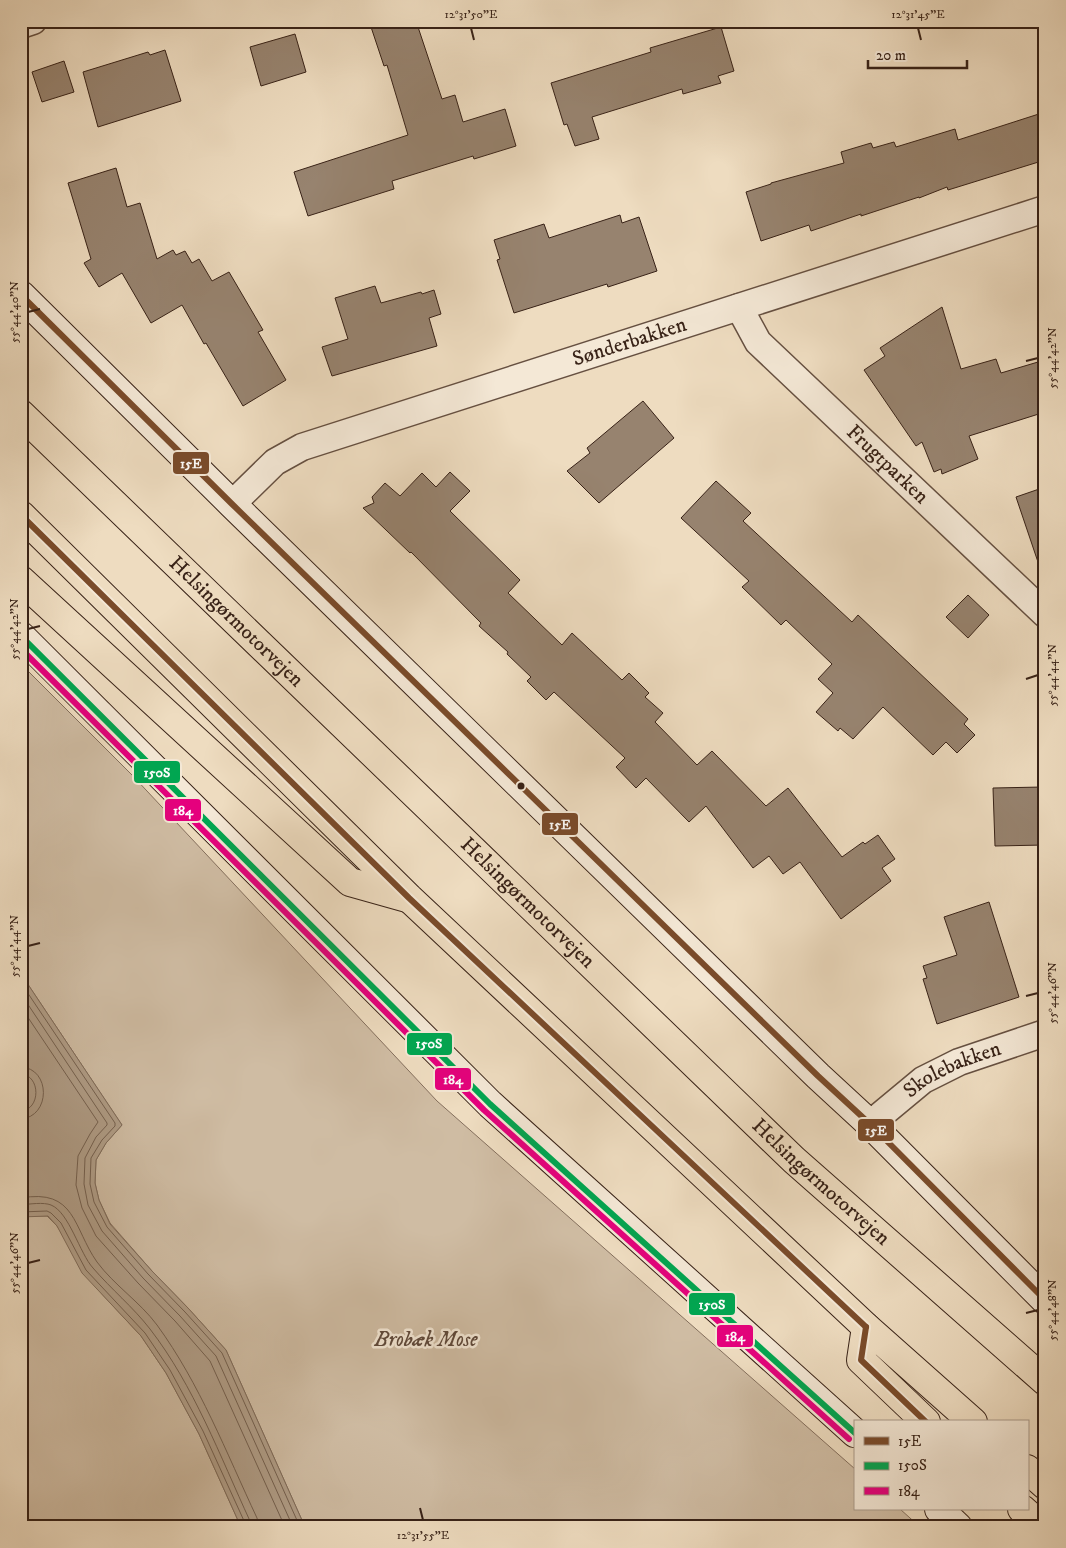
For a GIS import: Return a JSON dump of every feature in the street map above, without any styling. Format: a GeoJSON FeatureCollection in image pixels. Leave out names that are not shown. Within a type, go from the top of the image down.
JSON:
{"type":"FeatureCollection","features":[{"type":"Feature","properties":{"kind":"highway","name":"Helsingørmotorvejen"},"geometry":{"type":"LineString","coordinates":[[21,414],[794,1160],[1045,1381]]}},
{"type":"Feature","properties":{"kind":"highway"},"geometry":{"type":"LineString","coordinates":[[21,514],[409,898],[866,1326],[972,1420]]}},
{"type":"Feature","properties":{"kind":"highway"},"geometry":{"type":"LineString","coordinates":[[21,580],[350,882],[409,898]]}},
{"type":"Feature","properties":{"kind":"highway"},"geometry":{"type":"LineString","coordinates":[[866,1326],[861,1360],[924,1420]]}},
{"type":"Feature","properties":{"kind":"highway"},"geometry":{"type":"LineString","coordinates":[[1028,1470],[1045,1485]]}},
{"type":"Feature","properties":{"kind":"highway"},"geometry":{"type":"LineString","coordinates":[[1023,1510],[1042,1527]]}},
{"type":"Feature","properties":{"kind":"street"},"geometry":{"type":"LineString","coordinates":[[21,25],[33,21]]}},
{"type":"Feature","properties":{"kind":"street","name":"Sønderbakken"},"geometry":{"type":"LineString","coordinates":[[232,504],[274,462],[302,447],[1045,209]]}},
{"type":"Feature","properties":{"kind":"street"},"geometry":{"type":"LineString","coordinates":[[21,295],[232,504],[811,1069],[870,1124],[1045,1300]]}},
{"type":"Feature","properties":{"kind":"street","name":"Frugtparken"},"geometry":{"type":"LineString","coordinates":[[739,307],[758,342],[1045,614]]}},
{"type":"Feature","properties":{"kind":"street"},"geometry":{"type":"LineString","coordinates":[[21,636],[490,1104],[854,1433]]}},
{"type":"Feature","properties":{"kind":"street","name":"Skolebakken"},"geometry":{"type":"LineString","coordinates":[[870,1124],[924,1080],[959,1062],[1045,1034]]}},
{"type":"Feature","properties":{"kind":"street"},"geometry":{"type":"LineString","coordinates":[[939,1510],[958,1527]]}},
{"type":"Feature","properties":{"kind":"green space","name":"Brobæk Mose"},"geometry":{"type":"Polygon","coordinates":[[[21,664],[132,775],[437,1101],[854,1468],[854,1510],[901,1510],[920,1527],[305,1527],[226,1350],[110,1223],[99,1200],[95,1183],[96,1160],[106,1143],[122,1125],[21,974],[21,664]]]}},
{"type":"Feature","properties":{"kind":"green space"},"geometry":{"type":"Polygon","coordinates":[[[47,1216],[57,1226],[101,1293],[141,1336],[166,1373],[199,1434],[241,1527],[21,1527],[21,1217],[47,1216]]]}},
{"type":"Feature","properties":{"kind":"water"},"geometry":{"type":"Polygon","coordinates":[[[21,974],[122,1125],[106,1143],[96,1160],[95,1183],[99,1200],[110,1224],[226,1350],[305,1527],[241,1527],[199,1434],[166,1373],[141,1336],[82,1273],[57,1226],[48,1216],[21,1217],[21,1111],[25,1095],[21,1063],[21,974]]]}},
{"type":"Feature","properties":{"kind":"building"},"geometry":{"type":"Polygon","coordinates":[[[369,21],[416,21],[442,99],[455,95],[463,122],[505,109],[516,146],[474,159],[473,156],[392,181],[394,189],[308,216],[294,172],[408,135],[387,65],[384,66],[369,21]]]}},
{"type":"Feature","properties":{"kind":"building"},"geometry":{"type":"Polygon","coordinates":[[[721,27],[734,71],[718,76],[721,83],[683,94],[682,89],[592,117],[599,139],[575,146],[567,124],[564,125],[551,83],[651,52],[650,48],[721,27]]]}},
{"type":"Feature","properties":{"kind":"building"},"geometry":{"type":"Polygon","coordinates":[[[295,34],[306,72],[261,86],[250,47],[295,34]]]}},
{"type":"Feature","properties":{"kind":"building"},"geometry":{"type":"Polygon","coordinates":[[[165,50],[181,101],[98,127],[83,72],[148,52],[150,55],[165,50]]]}},
{"type":"Feature","properties":{"kind":"building"},"geometry":{"type":"Polygon","coordinates":[[[64,61],[74,92],[42,102],[32,72],[64,61]]]}},
{"type":"Feature","properties":{"kind":"building"},"geometry":{"type":"Polygon","coordinates":[[[1045,112],[1045,160],[948,190],[947,187],[919,198],[861,216],[861,214],[811,231],[809,225],[761,241],[746,192],[771,183],[844,163],[841,152],[871,143],[873,148],[894,142],[896,147],[955,129],[958,140],[1045,112]]]}},
{"type":"Feature","properties":{"kind":"building"},"geometry":{"type":"Polygon","coordinates":[[[116,168],[127,207],[140,203],[157,259],[173,250],[176,255],[185,251],[192,263],[199,259],[212,281],[229,272],[263,330],[258,332],[286,380],[243,406],[182,305],[151,323],[122,273],[99,287],[84,263],[91,259],[68,183],[116,168]]]}},
{"type":"Feature","properties":{"kind":"building"},"geometry":{"type":"Polygon","coordinates":[[[620,215],[622,223],[639,217],[657,271],[608,287],[607,284],[514,313],[497,260],[500,259],[494,240],[544,224],[549,238],[620,215]]]}},
{"type":"Feature","properties":{"kind":"building"},"geometry":{"type":"Polygon","coordinates":[[[375,286],[381,303],[434,290],[441,314],[429,318],[437,346],[332,376],[322,347],[348,339],[335,298],[375,286]]]}},
{"type":"Feature","properties":{"kind":"building"},"geometry":{"type":"Polygon","coordinates":[[[942,307],[961,369],[996,359],[1001,373],[1038,362],[1045,386],[1045,412],[969,436],[978,459],[942,474],[941,469],[934,472],[922,442],[916,446],[864,370],[885,356],[880,348],[942,307]]]}},
{"type":"Feature","properties":{"kind":"building"},"geometry":{"type":"Polygon","coordinates":[[[643,401],[674,438],[599,503],[567,471],[590,453],[587,448],[643,401]]]}},
{"type":"Feature","properties":{"kind":"building"},"geometry":{"type":"Polygon","coordinates":[[[450,472],[470,491],[450,511],[520,580],[508,593],[562,645],[572,633],[622,680],[629,673],[649,693],[645,697],[663,713],[655,722],[697,765],[712,751],[766,806],[788,788],[842,857],[863,842],[865,844],[878,835],[895,859],[882,868],[891,881],[841,919],[800,862],[783,874],[769,856],[753,868],[706,806],[689,822],[646,778],[636,788],[616,767],[625,758],[554,692],[546,700],[527,681],[531,677],[507,654],[508,652],[479,626],[481,623],[411,552],[363,508],[374,503],[372,497],[385,483],[400,496],[422,473],[436,487],[450,472]]]}},
{"type":"Feature","properties":{"kind":"building"},"geometry":{"type":"Polygon","coordinates":[[[716,481],[751,513],[743,521],[852,622],[858,615],[968,719],[964,724],[975,735],[957,753],[946,742],[933,755],[883,707],[853,739],[840,728],[838,731],[816,712],[833,693],[818,679],[832,664],[786,620],[781,625],[742,587],[749,581],[681,518],[716,481]]]}},
{"type":"Feature","properties":{"kind":"building"},"geometry":{"type":"Polygon","coordinates":[[[1045,487],[1045,567],[1040,568],[1016,497],[1045,487]]]}},
{"type":"Feature","properties":{"kind":"building"},"geometry":{"type":"Polygon","coordinates":[[[968,595],[989,615],[968,638],[946,617],[968,595]]]}},
{"type":"Feature","properties":{"kind":"building"},"geometry":{"type":"Polygon","coordinates":[[[1043,787],[1045,845],[995,846],[993,788],[1043,787]]]}},
{"type":"Feature","properties":{"kind":"building"},"geometry":{"type":"Polygon","coordinates":[[[989,902],[1019,997],[937,1024],[923,979],[927,978],[923,966],[957,955],[944,917],[989,902]]]}},
{"type":"Feature","properties":{"kind":"transit line","name":"15E"},"geometry":{"type":"LineString","coordinates":[[21,295],[232,504],[818,1076],[870,1124],[1045,1300]]}},
{"type":"Feature","properties":{"kind":"transit line","name":"15E"},"geometry":{"type":"LineString","coordinates":[[21,515],[409,898],[866,1327]]}},
{"type":"Feature","properties":{"kind":"transit line","name":"150S"},"geometry":{"type":"LineString","coordinates":[[21,636],[490,1104],[854,1432]]}},
{"type":"Feature","properties":{"kind":"transit line","name":"184"},"geometry":{"type":"LineString","coordinates":[[21,649],[484,1110],[849,1439]]}},
{"type":"Feature","properties":{"kind":"transit line","name":"15E"},"geometry":{"type":"LineString","coordinates":[[866,1327],[861,1360],[924,1420]]}}]}
